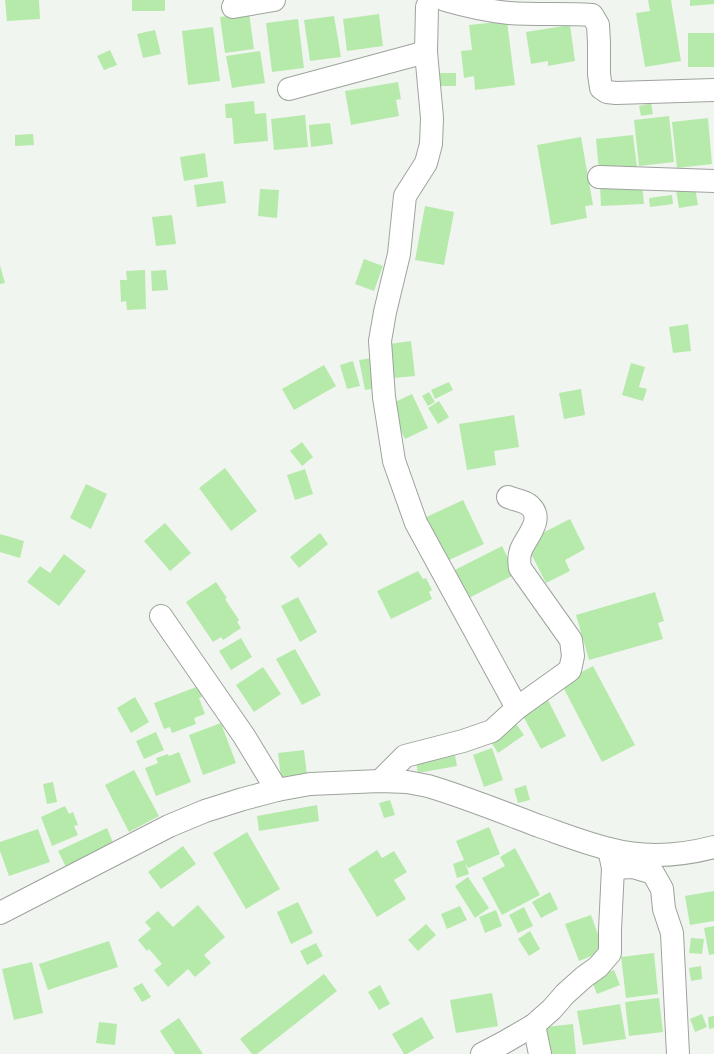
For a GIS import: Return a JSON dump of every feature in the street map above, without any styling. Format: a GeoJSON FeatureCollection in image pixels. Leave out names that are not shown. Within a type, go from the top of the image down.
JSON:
{"type":"FeatureCollection","features":[{"type":"Feature","properties":{"kind":"street"},"geometry":{"type":"LineString","coordinates":[[232,6],[274,0]]}},
{"type":"Feature","properties":{"kind":"street"},"geometry":{"type":"LineString","coordinates":[[430,0],[427,7],[426,52],[432,118],[431,144],[426,163],[405,196],[399,254],[380,340],[384,397],[394,461],[416,523],[518,708]]}},
{"type":"Feature","properties":{"kind":"street"},"geometry":{"type":"LineString","coordinates":[[445,0],[465,6],[509,13],[592,15],[598,24],[599,74],[601,88],[607,92],[714,90]]}},
{"type":"Feature","properties":{"kind":"street"},"geometry":{"type":"LineString","coordinates":[[289,89],[426,52]]}},
{"type":"Feature","properties":{"kind":"street"},"geometry":{"type":"LineString","coordinates":[[599,177],[714,181]]}},
{"type":"Feature","properties":{"kind":"street"},"geometry":{"type":"LineString","coordinates":[[380,781],[405,756],[463,741],[492,731],[518,708],[570,670],[573,656],[571,640],[520,568],[520,550],[535,523],[535,515],[532,508],[527,503],[508,497]]}},
{"type":"Feature","properties":{"kind":"street"},"geometry":{"type":"LineString","coordinates":[[161,616],[244,736],[277,790]]}},
{"type":"Feature","properties":{"kind":"street"},"geometry":{"type":"LineString","coordinates":[[0,913],[169,826],[205,811],[243,798],[310,784],[380,781],[407,782],[433,787],[579,840],[611,859],[654,873],[662,889],[664,909],[672,933],[678,1054]]}},
{"type":"Feature","properties":{"kind":"street"},"geometry":{"type":"LineString","coordinates":[[611,859],[632,854],[656,855],[683,853],[714,847]]}},
{"type":"Feature","properties":{"kind":"street"},"geometry":{"type":"LineString","coordinates":[[482,1054],[534,1025],[552,1009],[565,994],[598,967],[610,953],[611,859]]}},
{"type":"Feature","properties":{"kind":"street"},"geometry":{"type":"LineString","coordinates":[[534,1025],[540,1054]]}},
{"type":"Feature","properties":{"kind":"building"},"geometry":{"type":"Polygon","coordinates":[[[5,0],[39,0],[40,19],[7,21],[5,0]]]}},
{"type":"Feature","properties":{"kind":"building"},"geometry":{"type":"Polygon","coordinates":[[[132,0],[165,0],[165,11],[132,11],[132,0]]]}},
{"type":"Feature","properties":{"kind":"building"},"geometry":{"type":"Polygon","coordinates":[[[648,0],[671,0],[681,61],[645,67],[636,13],[650,11],[648,0]]]}},
{"type":"Feature","properties":{"kind":"building"},"geometry":{"type":"Polygon","coordinates":[[[690,0],[714,0],[714,4],[690,6],[690,0]]]}},
{"type":"Feature","properties":{"kind":"building"},"geometry":{"type":"Polygon","coordinates":[[[249,13],[254,49],[225,53],[220,17],[249,13]]]}},
{"type":"Feature","properties":{"kind":"building"},"geometry":{"type":"Polygon","coordinates":[[[379,14],[383,46],[347,51],[343,19],[379,14]]]}},
{"type":"Feature","properties":{"kind":"building"},"geometry":{"type":"Polygon","coordinates":[[[334,16],[341,57],[310,61],[304,20],[334,16]]]}},
{"type":"Feature","properties":{"kind":"building"},"geometry":{"type":"Polygon","coordinates":[[[298,19],[304,68],[272,72],[266,23],[298,19]]]}},
{"type":"Feature","properties":{"kind":"building"},"geometry":{"type":"Polygon","coordinates":[[[507,21],[515,85],[475,90],[474,76],[464,78],[461,51],[472,50],[469,25],[507,21]]]}},
{"type":"Feature","properties":{"kind":"building"},"geometry":{"type":"Polygon","coordinates":[[[570,25],[575,61],[548,66],[548,61],[531,64],[526,32],[570,25]]]}},
{"type":"Feature","properties":{"kind":"building"},"geometry":{"type":"Polygon","coordinates":[[[213,27],[220,81],[188,85],[182,31],[213,27]]]}},
{"type":"Feature","properties":{"kind":"building"},"geometry":{"type":"Polygon","coordinates":[[[155,30],[161,54],[143,58],[137,34],[155,30]]]}},
{"type":"Feature","properties":{"kind":"building"},"geometry":{"type":"Polygon","coordinates":[[[688,33],[714,33],[714,67],[688,67],[688,33]]]}},
{"type":"Feature","properties":{"kind":"building"},"geometry":{"type":"Polygon","coordinates":[[[110,50],[117,65],[104,70],[97,56],[110,50]]]}},
{"type":"Feature","properties":{"kind":"building"},"geometry":{"type":"Polygon","coordinates":[[[260,51],[265,83],[232,88],[226,56],[260,51]]]}},
{"type":"Feature","properties":{"kind":"building"},"geometry":{"type":"Polygon","coordinates":[[[440,73],[456,73],[456,86],[440,86],[440,73]]]}},
{"type":"Feature","properties":{"kind":"building"},"geometry":{"type":"Polygon","coordinates":[[[398,82],[401,99],[396,100],[399,116],[351,125],[345,91],[398,82]]]}},
{"type":"Feature","properties":{"kind":"building"},"geometry":{"type":"Polygon","coordinates":[[[254,101],[255,114],[266,113],[268,141],[234,144],[232,118],[226,118],[225,104],[254,101]]]}},
{"type":"Feature","properties":{"kind":"building"},"geometry":{"type":"Polygon","coordinates":[[[651,103],[653,114],[641,116],[639,106],[651,103]]]}},
{"type":"Feature","properties":{"kind":"building"},"geometry":{"type":"Polygon","coordinates":[[[305,115],[308,147],[274,150],[271,119],[305,115]]]}},
{"type":"Feature","properties":{"kind":"building"},"geometry":{"type":"Polygon","coordinates":[[[669,116],[674,162],[639,166],[634,120],[669,116]]]}},
{"type":"Feature","properties":{"kind":"building"},"geometry":{"type":"Polygon","coordinates":[[[708,118],[712,164],[677,168],[672,122],[708,118]]]}},
{"type":"Feature","properties":{"kind":"building"},"geometry":{"type":"Polygon","coordinates":[[[330,123],[333,144],[311,147],[309,125],[330,123]]]}},
{"type":"Feature","properties":{"kind":"building"},"geometry":{"type":"Polygon","coordinates":[[[33,134],[34,145],[15,146],[15,135],[33,134]]]}},
{"type":"Feature","properties":{"kind":"building"},"geometry":{"type":"Polygon","coordinates":[[[633,135],[637,167],[599,171],[596,139],[633,135]]]}},
{"type":"Feature","properties":{"kind":"building"},"geometry":{"type":"Polygon","coordinates":[[[581,137],[593,205],[585,206],[587,218],[551,225],[537,145],[581,137]]]}},
{"type":"Feature","properties":{"kind":"building"},"geometry":{"type":"Polygon","coordinates":[[[205,153],[208,177],[184,181],[180,157],[205,153]]]}},
{"type":"Feature","properties":{"kind":"building"},"geometry":{"type":"Polygon","coordinates":[[[223,181],[226,203],[197,207],[194,185],[223,181]]]}},
{"type":"Feature","properties":{"kind":"building"},"geometry":{"type":"Polygon","coordinates":[[[642,183],[644,204],[601,206],[600,185],[642,183]]]}},
{"type":"Feature","properties":{"kind":"building"},"geometry":{"type":"Polygon","coordinates":[[[695,187],[698,205],[679,208],[676,190],[695,187]]]}},
{"type":"Feature","properties":{"kind":"building"},"geometry":{"type":"Polygon","coordinates":[[[260,189],[279,190],[277,218],[258,216],[260,189]]]}},
{"type":"Feature","properties":{"kind":"building"},"geometry":{"type":"Polygon","coordinates":[[[672,195],[673,204],[650,207],[649,198],[672,195]]]}},
{"type":"Feature","properties":{"kind":"building"},"geometry":{"type":"Polygon","coordinates":[[[425,206],[454,212],[444,265],[415,260],[425,206]]]}},
{"type":"Feature","properties":{"kind":"building"},"geometry":{"type":"Polygon","coordinates":[[[172,215],[176,244],[156,246],[152,217],[172,215]]]}},
{"type":"Feature","properties":{"kind":"building"},"geometry":{"type":"Polygon","coordinates":[[[364,259],[383,266],[374,291],[355,284],[364,259]]]}},
{"type":"Feature","properties":{"kind":"building"},"geometry":{"type":"Polygon","coordinates":[[[0,265],[5,283],[0,284],[0,265]]]}},
{"type":"Feature","properties":{"kind":"building"},"geometry":{"type":"Polygon","coordinates":[[[145,270],[146,309],[127,310],[126,301],[121,302],[120,280],[127,280],[126,271],[145,270]]]}},
{"type":"Feature","properties":{"kind":"building"},"geometry":{"type":"Polygon","coordinates":[[[166,270],[168,290],[152,291],[151,271],[166,270]]]}},
{"type":"Feature","properties":{"kind":"building"},"geometry":{"type":"Polygon","coordinates":[[[688,324],[691,351],[673,353],[669,327],[688,324]]]}},
{"type":"Feature","properties":{"kind":"building"},"geometry":{"type":"Polygon","coordinates":[[[411,341],[415,376],[393,378],[389,344],[411,341]]]}},
{"type":"Feature","properties":{"kind":"building"},"geometry":{"type":"Polygon","coordinates":[[[372,358],[377,388],[365,390],[359,360],[372,358]]]}},
{"type":"Feature","properties":{"kind":"building"},"geometry":{"type":"Polygon","coordinates":[[[353,361],[360,386],[347,389],[340,365],[353,361]]]}},
{"type":"Feature","properties":{"kind":"building"},"geometry":{"type":"Polygon","coordinates":[[[631,363],[645,367],[639,387],[647,389],[643,401],[622,395],[631,363]]]}},
{"type":"Feature","properties":{"kind":"building"},"geometry":{"type":"Polygon","coordinates":[[[324,365],[336,386],[294,410],[282,389],[324,365]]]}},
{"type":"Feature","properties":{"kind":"building"},"geometry":{"type":"Polygon","coordinates":[[[449,382],[453,390],[435,399],[431,390],[449,382]]]}},
{"type":"Feature","properties":{"kind":"building"},"geometry":{"type":"Polygon","coordinates":[[[581,389],[585,415],[564,419],[559,393],[581,389]]]}},
{"type":"Feature","properties":{"kind":"building"},"geometry":{"type":"Polygon","coordinates":[[[429,392],[435,402],[428,406],[422,396],[429,392]]]}},
{"type":"Feature","properties":{"kind":"building"},"geometry":{"type":"Polygon","coordinates":[[[412,394],[428,428],[405,439],[389,405],[412,394]]]}},
{"type":"Feature","properties":{"kind":"building"},"geometry":{"type":"Polygon","coordinates":[[[439,401],[449,417],[438,424],[428,408],[439,401]]]}},
{"type":"Feature","properties":{"kind":"building"},"geometry":{"type":"Polygon","coordinates":[[[514,415],[519,447],[494,451],[496,465],[467,470],[459,424],[514,415]]]}},
{"type":"Feature","properties":{"kind":"building"},"geometry":{"type":"Polygon","coordinates":[[[302,442],[313,457],[302,466],[290,451],[302,442]]]}},
{"type":"Feature","properties":{"kind":"building"},"geometry":{"type":"Polygon","coordinates":[[[225,468],[257,511],[231,531],[199,488],[225,468]]]}},
{"type":"Feature","properties":{"kind":"building"},"geometry":{"type":"Polygon","coordinates":[[[305,469],[313,494],[295,500],[287,475],[305,469]]]}},
{"type":"Feature","properties":{"kind":"building"},"geometry":{"type":"Polygon","coordinates":[[[86,484],[107,494],[91,529],[70,518],[86,484]]]}},
{"type":"Feature","properties":{"kind":"building"},"geometry":{"type":"Polygon","coordinates":[[[463,500],[484,544],[447,561],[420,520],[463,500]]]}},
{"type":"Feature","properties":{"kind":"building"},"geometry":{"type":"Polygon","coordinates":[[[570,519],[585,549],[565,560],[570,571],[546,583],[525,542],[570,519]]]}},
{"type":"Feature","properties":{"kind":"building"},"geometry":{"type":"Polygon","coordinates":[[[165,523],[191,553],[170,571],[144,541],[165,523]]]}},
{"type":"Feature","properties":{"kind":"building"},"geometry":{"type":"Polygon","coordinates":[[[320,533],[328,544],[299,568],[290,557],[320,533]]]}},
{"type":"Feature","properties":{"kind":"building"},"geometry":{"type":"Polygon","coordinates":[[[0,534],[24,541],[20,558],[0,552],[0,534]]]}},
{"type":"Feature","properties":{"kind":"building"},"geometry":{"type":"Polygon","coordinates":[[[502,546],[516,574],[463,601],[449,573],[502,546]]]}},
{"type":"Feature","properties":{"kind":"building"},"geometry":{"type":"Polygon","coordinates":[[[64,554],[86,571],[59,606],[27,582],[40,566],[50,573],[64,554]]]}},
{"type":"Feature","properties":{"kind":"building"},"geometry":{"type":"Polygon","coordinates":[[[418,571],[423,579],[426,578],[432,590],[429,592],[432,599],[391,619],[377,591],[418,571]]]}},
{"type":"Feature","properties":{"kind":"building"},"geometry":{"type":"Polygon","coordinates":[[[216,582],[239,620],[237,622],[241,628],[223,640],[221,637],[213,642],[186,602],[216,582]]]}},
{"type":"Feature","properties":{"kind":"building"},"geometry":{"type":"Polygon","coordinates":[[[655,592],[664,621],[658,623],[663,639],[589,660],[576,615],[655,592]]]}},
{"type":"Feature","properties":{"kind":"building"},"geometry":{"type":"Polygon","coordinates":[[[298,597],[317,632],[300,642],[281,606],[298,597]]]}},
{"type":"Feature","properties":{"kind":"building"},"geometry":{"type":"Polygon","coordinates":[[[241,638],[252,657],[231,670],[219,651],[241,638]]]}},
{"type":"Feature","properties":{"kind":"building"},"geometry":{"type":"Polygon","coordinates":[[[295,649],[321,695],[302,705],[276,659],[295,649]]]}},
{"type":"Feature","properties":{"kind":"building"},"geometry":{"type":"Polygon","coordinates":[[[593,666],[635,745],[602,762],[561,683],[593,666]]]}},
{"type":"Feature","properties":{"kind":"building"},"geometry":{"type":"Polygon","coordinates":[[[263,667],[281,694],[254,712],[236,685],[263,667]]]}},
{"type":"Feature","properties":{"kind":"building"},"geometry":{"type":"Polygon","coordinates":[[[199,686],[203,696],[199,698],[205,714],[194,718],[196,724],[172,733],[170,727],[164,729],[154,703],[199,686]]]}},
{"type":"Feature","properties":{"kind":"building"},"geometry":{"type":"Polygon","coordinates":[[[135,697],[149,722],[131,733],[117,708],[135,697]]]}},
{"type":"Feature","properties":{"kind":"building"},"geometry":{"type":"Polygon","coordinates":[[[548,700],[566,736],[541,749],[522,714],[548,700]]]}},
{"type":"Feature","properties":{"kind":"building"},"geometry":{"type":"Polygon","coordinates":[[[515,722],[524,735],[498,753],[489,739],[515,722]]]}},
{"type":"Feature","properties":{"kind":"building"},"geometry":{"type":"Polygon","coordinates":[[[221,723],[236,763],[203,775],[189,735],[221,723]]]}},
{"type":"Feature","properties":{"kind":"building"},"geometry":{"type":"Polygon","coordinates":[[[156,732],[164,750],[144,759],[136,741],[156,732]]]}},
{"type":"Feature","properties":{"kind":"building"},"geometry":{"type":"Polygon","coordinates":[[[492,748],[503,780],[484,787],[473,755],[492,748]]]}},
{"type":"Feature","properties":{"kind":"building"},"geometry":{"type":"Polygon","coordinates":[[[304,750],[307,775],[281,778],[278,753],[304,750]]]}},
{"type":"Feature","properties":{"kind":"building"},"geometry":{"type":"Polygon","coordinates":[[[454,750],[457,766],[418,773],[415,757],[454,750]]]}},
{"type":"Feature","properties":{"kind":"building"},"geometry":{"type":"Polygon","coordinates":[[[179,752],[191,782],[156,796],[145,768],[158,763],[156,758],[168,754],[169,756],[179,752]]]}},
{"type":"Feature","properties":{"kind":"building"},"geometry":{"type":"Polygon","coordinates":[[[134,770],[159,816],[129,832],[105,785],[134,770]]]}},
{"type":"Feature","properties":{"kind":"building"},"geometry":{"type":"Polygon","coordinates":[[[53,782],[57,802],[47,804],[43,784],[53,782]]]}},
{"type":"Feature","properties":{"kind":"building"},"geometry":{"type":"Polygon","coordinates":[[[526,785],[530,800],[518,803],[514,789],[526,785]]]}},
{"type":"Feature","properties":{"kind":"building"},"geometry":{"type":"Polygon","coordinates":[[[390,800],[395,815],[384,818],[379,803],[390,800]]]}},
{"type":"Feature","properties":{"kind":"building"},"geometry":{"type":"Polygon","coordinates":[[[317,805],[319,821],[259,831],[257,816],[317,805]]]}},
{"type":"Feature","properties":{"kind":"building"},"geometry":{"type":"Polygon","coordinates":[[[65,806],[69,814],[73,812],[78,825],[74,826],[78,835],[52,846],[41,817],[65,806]]]}},
{"type":"Feature","properties":{"kind":"building"},"geometry":{"type":"Polygon","coordinates":[[[489,827],[500,854],[468,868],[465,862],[469,874],[457,878],[453,864],[464,860],[456,841],[489,827]]]}},
{"type":"Feature","properties":{"kind":"building"},"geometry":{"type":"Polygon","coordinates":[[[107,828],[114,845],[66,867],[58,851],[107,828]]]}},
{"type":"Feature","properties":{"kind":"building"},"geometry":{"type":"Polygon","coordinates":[[[38,829],[50,862],[9,876],[0,851],[0,842],[38,829]]]}},
{"type":"Feature","properties":{"kind":"building"},"geometry":{"type":"Polygon","coordinates":[[[247,832],[280,889],[246,909],[213,853],[247,832]]]}},
{"type":"Feature","properties":{"kind":"building"},"geometry":{"type":"Polygon","coordinates":[[[183,846],[196,864],[161,889],[148,872],[183,846]]]}},
{"type":"Feature","properties":{"kind":"building"},"geometry":{"type":"Polygon","coordinates":[[[515,848],[540,895],[502,915],[482,878],[505,866],[500,857],[515,848]]]}},
{"type":"Feature","properties":{"kind":"building"},"geometry":{"type":"Polygon","coordinates":[[[377,850],[382,858],[394,851],[407,872],[394,880],[406,899],[377,917],[348,869],[377,850]]]}},
{"type":"Feature","properties":{"kind":"building"},"geometry":{"type":"Polygon","coordinates":[[[468,877],[489,908],[475,918],[455,886],[468,877]]]}},
{"type":"Feature","properties":{"kind":"building"},"geometry":{"type":"Polygon","coordinates":[[[714,891],[714,921],[690,925],[685,896],[714,891]]]}},
{"type":"Feature","properties":{"kind":"building"},"geometry":{"type":"Polygon","coordinates":[[[550,892],[558,909],[541,918],[532,902],[550,892]]]}},
{"type":"Feature","properties":{"kind":"building"},"geometry":{"type":"Polygon","coordinates":[[[298,902],[313,933],[291,944],[277,912],[298,902]]]}},
{"type":"Feature","properties":{"kind":"building"},"geometry":{"type":"Polygon","coordinates":[[[198,905],[225,937],[204,955],[211,963],[195,977],[188,969],[168,987],[154,970],[162,964],[149,949],[147,951],[138,940],[151,929],[145,922],[158,911],[173,927],[198,905]]]}},
{"type":"Feature","properties":{"kind":"building"},"geometry":{"type":"Polygon","coordinates":[[[460,906],[467,920],[447,929],[441,914],[460,906]]]}},
{"type":"Feature","properties":{"kind":"building"},"geometry":{"type":"Polygon","coordinates":[[[524,907],[533,926],[518,933],[509,915],[524,907]]]}},
{"type":"Feature","properties":{"kind":"building"},"geometry":{"type":"Polygon","coordinates":[[[496,910],[502,926],[485,933],[479,917],[496,910]]]}},
{"type":"Feature","properties":{"kind":"building"},"geometry":{"type":"Polygon","coordinates":[[[591,915],[604,951],[579,961],[565,924],[591,915]]]}},
{"type":"Feature","properties":{"kind":"building"},"geometry":{"type":"Polygon","coordinates":[[[426,924],[436,935],[418,951],[408,940],[426,924]]]}},
{"type":"Feature","properties":{"kind":"building"},"geometry":{"type":"Polygon","coordinates":[[[714,926],[714,954],[709,955],[704,928],[714,926]]]}},
{"type":"Feature","properties":{"kind":"building"},"geometry":{"type":"Polygon","coordinates":[[[530,931],[540,949],[529,956],[518,939],[530,931]]]}},
{"type":"Feature","properties":{"kind":"building"},"geometry":{"type":"Polygon","coordinates":[[[691,938],[704,939],[702,954],[689,953],[691,938]]]}},
{"type":"Feature","properties":{"kind":"building"},"geometry":{"type":"Polygon","coordinates":[[[109,941],[118,967],[48,990],[39,964],[109,941]]]}},
{"type":"Feature","properties":{"kind":"building"},"geometry":{"type":"Polygon","coordinates":[[[316,943],[323,956],[307,965],[300,951],[316,943]]]}},
{"type":"Feature","properties":{"kind":"building"},"geometry":{"type":"Polygon","coordinates":[[[654,953],[658,994],[626,998],[621,957],[654,953]]]}},
{"type":"Feature","properties":{"kind":"building"},"geometry":{"type":"Polygon","coordinates":[[[32,962],[43,1013],[14,1020],[2,969],[32,962]]]}},
{"type":"Feature","properties":{"kind":"building"},"geometry":{"type":"Polygon","coordinates":[[[701,966],[702,979],[691,981],[689,968],[701,966]]]}},
{"type":"Feature","properties":{"kind":"building"},"geometry":{"type":"Polygon","coordinates":[[[614,970],[620,985],[597,994],[591,979],[614,970]]]}},
{"type":"Feature","properties":{"kind":"building"},"geometry":{"type":"Polygon","coordinates":[[[324,974],[337,991],[257,1054],[252,1054],[240,1039],[324,974]]]}},
{"type":"Feature","properties":{"kind":"building"},"geometry":{"type":"Polygon","coordinates":[[[142,983],[151,997],[142,1002],[133,988],[142,983]]]}},
{"type":"Feature","properties":{"kind":"building"},"geometry":{"type":"Polygon","coordinates":[[[380,985],[390,1004],[379,1010],[368,992],[380,985]]]}},
{"type":"Feature","properties":{"kind":"building"},"geometry":{"type":"Polygon","coordinates":[[[492,993],[498,1026],[456,1033],[450,1000],[492,993]]]}},
{"type":"Feature","properties":{"kind":"building"},"geometry":{"type":"Polygon","coordinates":[[[659,998],[663,1032],[629,1036],[625,1002],[659,998]]]}},
{"type":"Feature","properties":{"kind":"building"},"geometry":{"type":"Polygon","coordinates":[[[620,1004],[626,1039],[583,1045],[577,1011],[620,1004]]]}},
{"type":"Feature","properties":{"kind":"building"},"geometry":{"type":"Polygon","coordinates":[[[702,1014],[707,1027],[695,1032],[690,1019],[702,1014]]]}},
{"type":"Feature","properties":{"kind":"building"},"geometry":{"type":"Polygon","coordinates":[[[714,1016],[714,1028],[709,1029],[708,1017],[714,1016]]]}},
{"type":"Feature","properties":{"kind":"building"},"geometry":{"type":"Polygon","coordinates":[[[422,1017],[434,1038],[407,1054],[404,1054],[392,1034],[422,1017]]]}},
{"type":"Feature","properties":{"kind":"building"},"geometry":{"type":"Polygon","coordinates":[[[179,1018],[203,1054],[175,1054],[160,1031],[179,1018]]]}},
{"type":"Feature","properties":{"kind":"building"},"geometry":{"type":"Polygon","coordinates":[[[99,1022],[117,1024],[115,1045],[96,1043],[99,1022]]]}},
{"type":"Feature","properties":{"kind":"building"},"geometry":{"type":"Polygon","coordinates":[[[573,1024],[576,1054],[548,1054],[545,1027],[573,1024]]]}}]}
